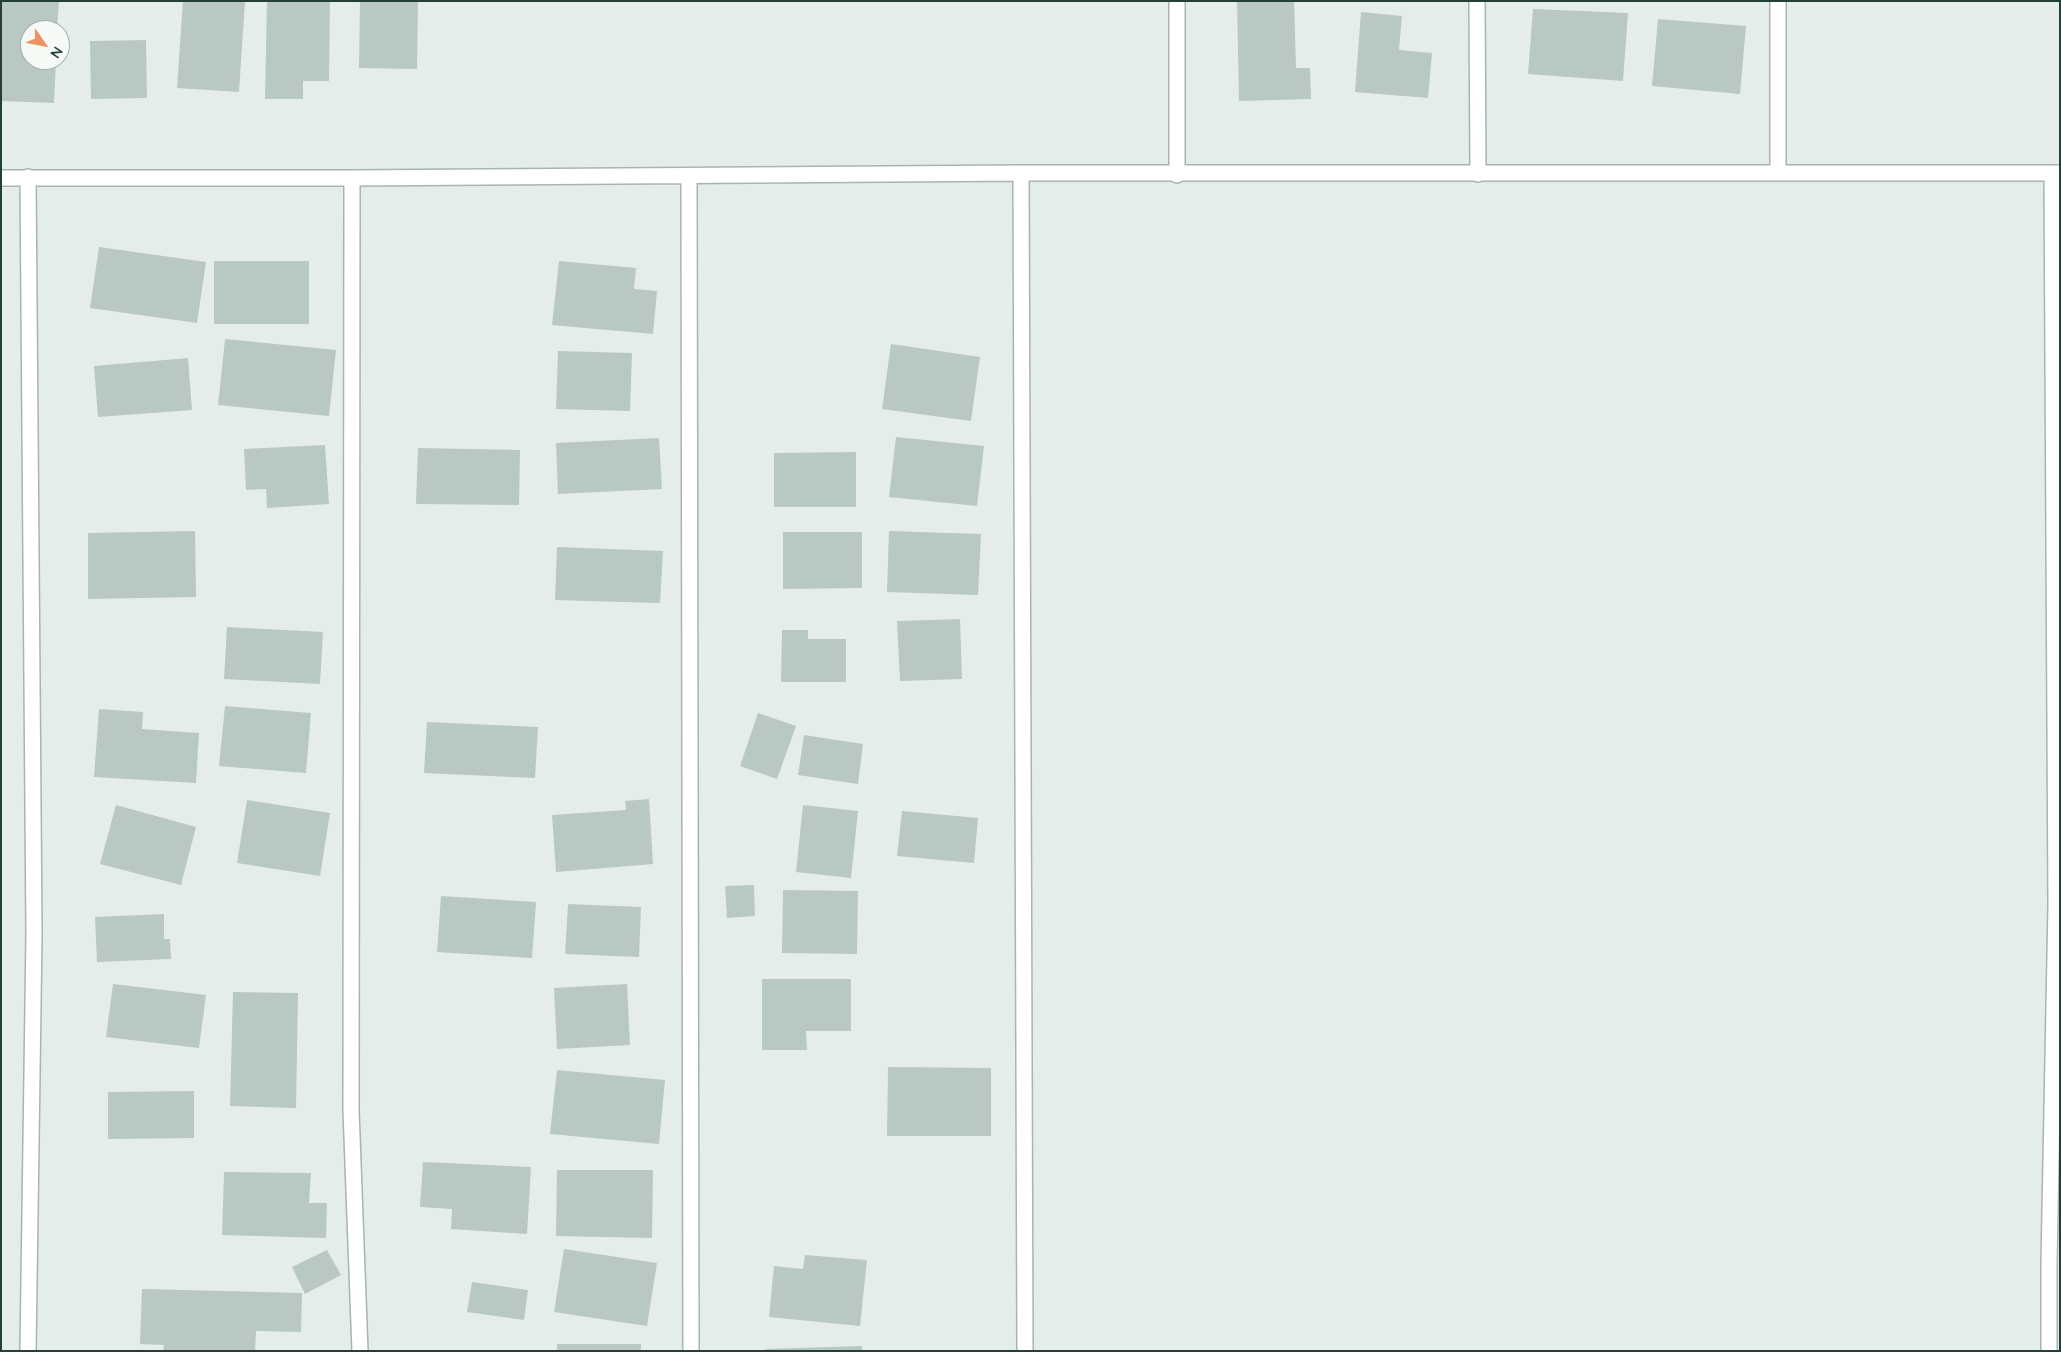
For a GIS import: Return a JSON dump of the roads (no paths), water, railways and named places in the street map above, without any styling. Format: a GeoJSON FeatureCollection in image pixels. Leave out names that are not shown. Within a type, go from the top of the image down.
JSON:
{"type":"FeatureCollection","features":[{"type":"Feature","properties":{"kind":"street"},"geometry":{"type":"LineString","coordinates":[[1177,1],[1177,175]]}},
{"type":"Feature","properties":{"kind":"street"},"geometry":{"type":"LineString","coordinates":[[1477,1],[1478,174]]}},
{"type":"Feature","properties":{"kind":"street"},"geometry":{"type":"LineString","coordinates":[[1778,1],[1778,172]]}},
{"type":"Feature","properties":{"kind":"street"},"geometry":{"type":"LineString","coordinates":[[1,178],[1778,172],[2056,174],[2056,905],[2049,1253],[2049,1351]]}},
{"type":"Feature","properties":{"kind":"street"},"geometry":{"type":"LineString","coordinates":[[1021,174],[1025,1351]]}},
{"type":"Feature","properties":{"kind":"street"},"geometry":{"type":"LineString","coordinates":[[688,176],[691,1351]]}},
{"type":"Feature","properties":{"kind":"street"},"geometry":{"type":"LineString","coordinates":[[28,177],[34,924],[28,1351]]}},
{"type":"Feature","properties":{"kind":"street"},"geometry":{"type":"LineString","coordinates":[[352,178],[351,1110],[360,1351]]}}]}
